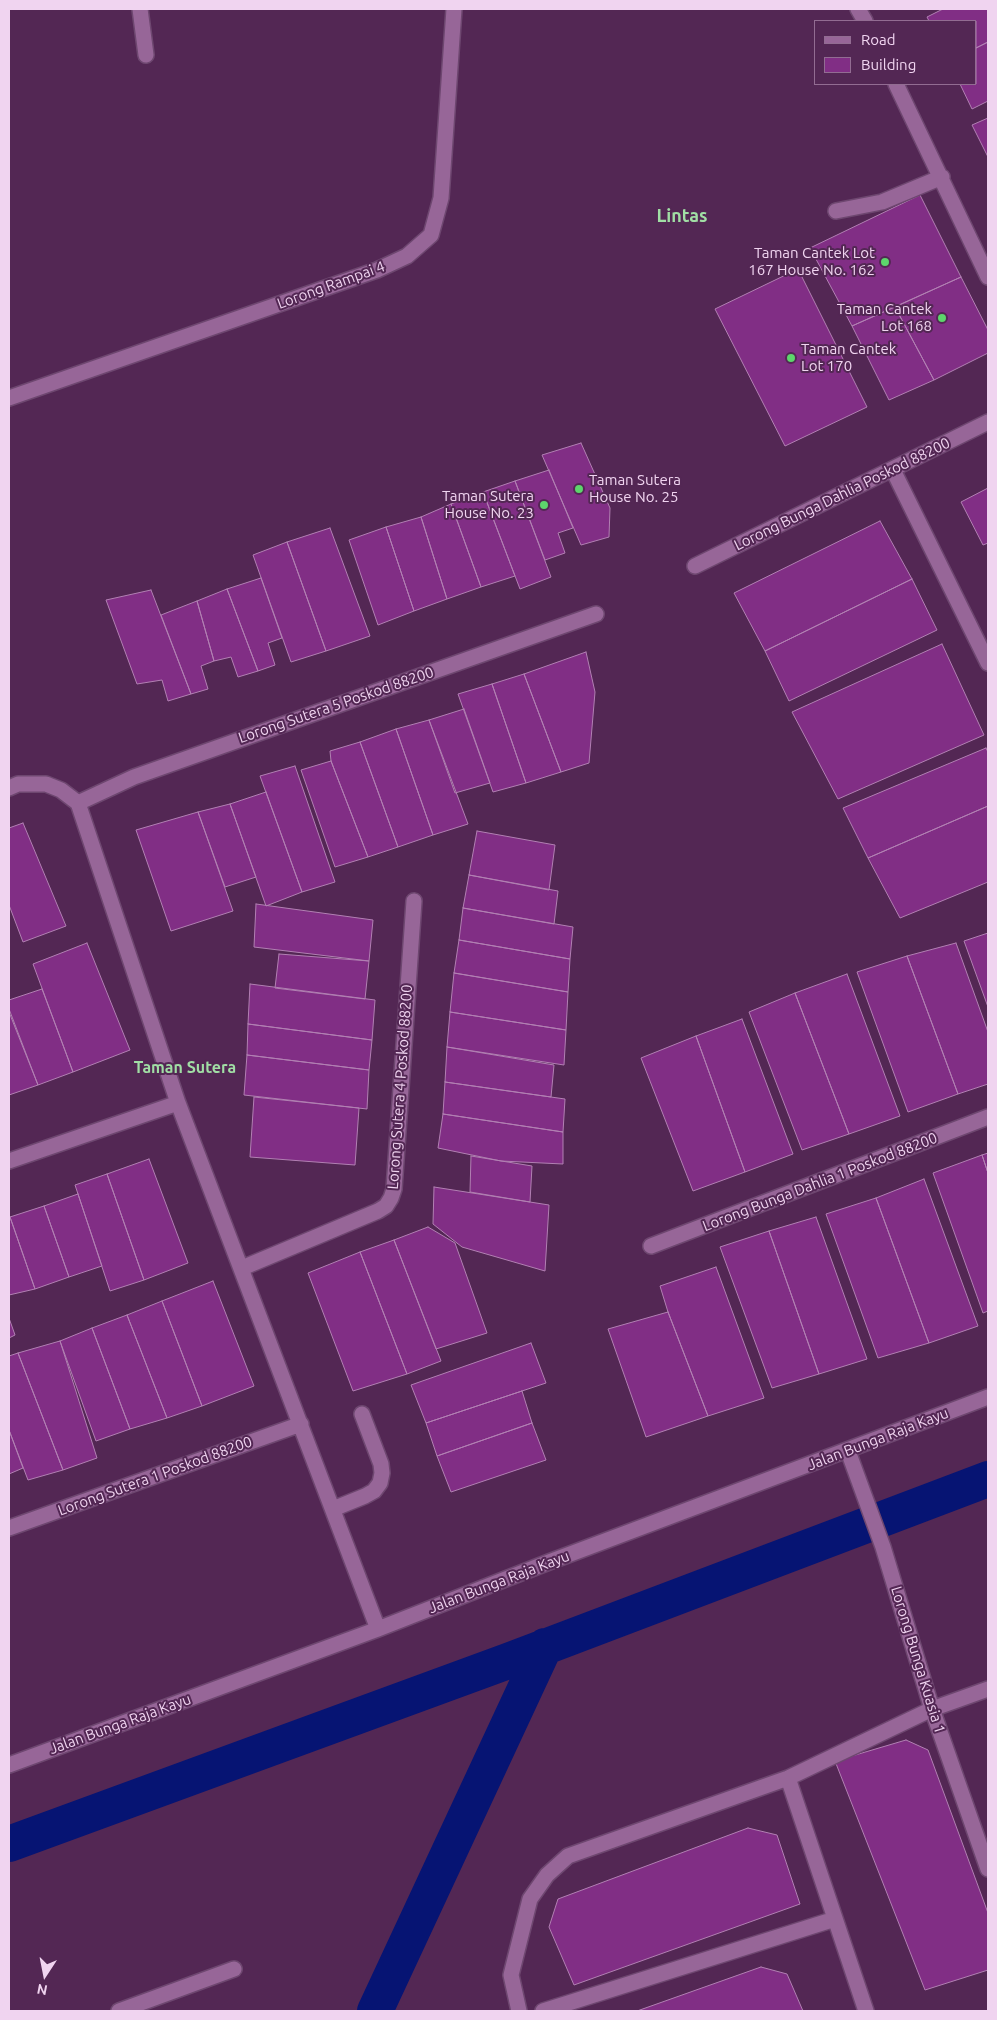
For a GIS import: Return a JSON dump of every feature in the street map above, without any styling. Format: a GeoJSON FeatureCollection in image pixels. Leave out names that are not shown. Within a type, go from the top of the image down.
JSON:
{"type":"FeatureCollection","features":[{"type":"Feature","properties":{"kind":"street"},"geometry":{"type":"LineString","coordinates":[[140,9],[146,55]]}},
{"type":"Feature","properties":{"kind":"street","name":"Lorong Rampai 4"},"geometry":{"type":"LineString","coordinates":[[9,398],[377,270],[407,256],[413,251],[431,235],[441,198],[454,9]]}},
{"type":"Feature","properties":{"kind":"street"},"geometry":{"type":"LineString","coordinates":[[896,85],[942,176],[988,277]]}},
{"type":"Feature","properties":{"kind":"street"},"geometry":{"type":"LineString","coordinates":[[836,212],[882,202],[942,176]]}},
{"type":"Feature","properties":{"kind":"street","name":"Lorong Bunga Dahlia Poskod 88200"},"geometry":{"type":"LineString","coordinates":[[695,566],[988,422]]}},
{"type":"Feature","properties":{"kind":"street"},"geometry":{"type":"LineString","coordinates":[[893,470],[988,663]]}},
{"type":"Feature","properties":{"kind":"street","name":"Lorong Sutera 5 Poskod 88200"},"geometry":{"type":"LineString","coordinates":[[78,804],[134,777],[596,614]]}},
{"type":"Feature","properties":{"kind":"street"},"geometry":{"type":"LineString","coordinates":[[9,788],[18,784],[46,784],[61,790],[78,804],[178,1103],[378,1628]]}},
{"type":"Feature","properties":{"kind":"street","name":"Lorong Sutera 4 Poskod 88200"},"geometry":{"type":"LineString","coordinates":[[242,1268],[378,1211],[386,1206],[391,1198],[394,1189],[414,901]]}},
{"type":"Feature","properties":{"kind":"street"},"geometry":{"type":"LineString","coordinates":[[9,1161],[178,1103]]}},
{"type":"Feature","properties":{"kind":"street","name":"Lorong Bunga Dahlia 1 Poskod 88200"},"geometry":{"type":"LineString","coordinates":[[651,1246],[988,1117]]}},
{"type":"Feature","properties":{"kind":"street","name":"Jalan Bunga Raja Kayu"},"geometry":{"type":"LineString","coordinates":[[9,1765],[378,1628],[988,1397]]}},
{"type":"Feature","properties":{"kind":"street"},"geometry":{"type":"LineString","coordinates":[[333,1509],[366,1496],[374,1491],[380,1483],[382,1474],[380,1464],[362,1414]]}},
{"type":"Feature","properties":{"kind":"street","name":"Lorong Sutera 1 Poskod 88200"},"geometry":{"type":"LineString","coordinates":[[9,1528],[301,1424]]}},
{"type":"Feature","properties":{"kind":"street","name":"Lorong Bunga Kuasia 1"},"geometry":{"type":"LineString","coordinates":[[848,1451],[883,1547],[932,1709],[988,1869]]}},
{"type":"Feature","properties":{"kind":"street"},"geometry":{"type":"LineString","coordinates":[[520,2011],[511,1975],[530,1898],[546,1875],[568,1856],[788,1778],[932,1709],[988,1689]]}},
{"type":"Feature","properties":{"kind":"street"},"geometry":{"type":"LineString","coordinates":[[788,1778],[866,2011]]}},
{"type":"Feature","properties":{"kind":"street"},"geometry":{"type":"LineString","coordinates":[[543,2011],[835,1919]]}},
{"type":"Feature","properties":{"kind":"street"},"geometry":{"type":"LineString","coordinates":[[119,2011],[234,1969]]}},
{"type":"Feature","properties":{"kind":"building"},"geometry":{"type":"Polygon","coordinates":[[[943,9],[988,9],[988,42],[977,48],[977,20],[928,20],[927,17],[943,9]]]}},
{"type":"Feature","properties":{"kind":"building"},"geometry":{"type":"Polygon","coordinates":[[[988,42],[988,101],[972,109],[960,85],[977,85],[977,48],[988,42]]]}},
{"type":"Feature","properties":{"kind":"building"},"geometry":{"type":"Polygon","coordinates":[[[988,118],[988,157],[972,125],[988,118]]]}},
{"type":"Feature","properties":{"kind":"building","name":"Taman Cantek Lot 167 House No. 162"},"geometry":{"type":"Polygon","coordinates":[[[920,195],[961,277],[852,326],[810,248],[920,195]]]}},
{"type":"Feature","properties":{"kind":"building","name":"Taman Cantek Lot 170"},"geometry":{"type":"Polygon","coordinates":[[[798,269],[867,407],[785,446],[715,309],[798,269]]]}},
{"type":"Feature","properties":{"kind":"building","name":"Taman Cantek Lot 168"},"geometry":{"type":"Polygon","coordinates":[[[961,277],[988,330],[988,353],[934,380],[895,307],[961,277]]]}},
{"type":"Feature","properties":{"kind":"building"},"geometry":{"type":"Polygon","coordinates":[[[895,307],[934,380],[889,400],[852,326],[895,307]]]}},
{"type":"Feature","properties":{"kind":"building","name":"Taman Sutera House No. 25"},"geometry":{"type":"Polygon","coordinates":[[[581,443],[610,508],[609,537],[581,545],[542,455],[581,443]]]}},
{"type":"Feature","properties":{"kind":"building","name":"Taman Sutera House No. 23"},"geometry":{"type":"Polygon","coordinates":[[[549,470],[573,528],[558,533],[565,553],[545,560],[515,481],[549,470]]]}},
{"type":"Feature","properties":{"kind":"building"},"geometry":{"type":"Polygon","coordinates":[[[515,481],[551,577],[520,589],[483,492],[515,481]]]}},
{"type":"Feature","properties":{"kind":"building"},"geometry":{"type":"Polygon","coordinates":[[[988,488],[988,543],[983,545],[961,502],[988,488]]]}},
{"type":"Feature","properties":{"kind":"building"},"geometry":{"type":"Polygon","coordinates":[[[483,492],[515,576],[481,587],[451,504],[483,492]]]}},
{"type":"Feature","properties":{"kind":"building"},"geometry":{"type":"Polygon","coordinates":[[[451,504],[481,587],[447,599],[421,517],[451,504]]]}},
{"type":"Feature","properties":{"kind":"building"},"geometry":{"type":"Polygon","coordinates":[[[421,517],[447,599],[414,611],[386,527],[421,517]]]}},
{"type":"Feature","properties":{"kind":"building"},"geometry":{"type":"Polygon","coordinates":[[[880,521],[912,579],[765,651],[734,593],[880,521]]]}},
{"type":"Feature","properties":{"kind":"building"},"geometry":{"type":"Polygon","coordinates":[[[386,527],[414,611],[378,625],[349,540],[386,527]]]}},
{"type":"Feature","properties":{"kind":"building"},"geometry":{"type":"Polygon","coordinates":[[[330,528],[370,636],[326,651],[287,542],[330,528]]]}},
{"type":"Feature","properties":{"kind":"building"},"geometry":{"type":"Polygon","coordinates":[[[287,542],[326,651],[291,662],[253,555],[287,542]]]}},
{"type":"Feature","properties":{"kind":"building"},"geometry":{"type":"Polygon","coordinates":[[[261,578],[282,638],[268,643],[275,665],[258,671],[227,589],[261,578]]]}},
{"type":"Feature","properties":{"kind":"building"},"geometry":{"type":"Polygon","coordinates":[[[912,579],[937,630],[789,701],[765,651],[912,579]]]}},
{"type":"Feature","properties":{"kind":"building"},"geometry":{"type":"Polygon","coordinates":[[[227,589],[258,671],[238,677],[231,657],[214,661],[197,601],[227,589]]]}},
{"type":"Feature","properties":{"kind":"building"},"geometry":{"type":"Polygon","coordinates":[[[151,590],[191,694],[168,701],[162,680],[137,684],[106,600],[151,590]]]}},
{"type":"Feature","properties":{"kind":"building"},"geometry":{"type":"Polygon","coordinates":[[[197,601],[214,661],[201,666],[208,689],[191,694],[161,615],[197,601]]]}},
{"type":"Feature","properties":{"kind":"building"},"geometry":{"type":"Polygon","coordinates":[[[942,644],[984,735],[838,799],[792,712],[942,644]]]}},
{"type":"Feature","properties":{"kind":"building"},"geometry":{"type":"Polygon","coordinates":[[[586,652],[595,692],[589,763],[561,772],[524,674],[586,652]]]}},
{"type":"Feature","properties":{"kind":"building"},"geometry":{"type":"Polygon","coordinates":[[[524,674],[561,772],[526,783],[492,684],[524,674]]]}},
{"type":"Feature","properties":{"kind":"building"},"geometry":{"type":"Polygon","coordinates":[[[492,684],[526,783],[493,792],[458,694],[492,684]]]}},
{"type":"Feature","properties":{"kind":"building"},"geometry":{"type":"Polygon","coordinates":[[[464,709],[490,783],[455,793],[429,720],[464,709]]]}},
{"type":"Feature","properties":{"kind":"building"},"geometry":{"type":"Polygon","coordinates":[[[429,720],[468,824],[433,835],[396,729],[429,720]]]}},
{"type":"Feature","properties":{"kind":"building"},"geometry":{"type":"Polygon","coordinates":[[[396,729],[433,835],[398,847],[360,742],[396,729]]]}},
{"type":"Feature","properties":{"kind":"building"},"geometry":{"type":"Polygon","coordinates":[[[360,742],[398,847],[368,857],[331,761],[330,751],[360,742]]]}},
{"type":"Feature","properties":{"kind":"building"},"geometry":{"type":"Polygon","coordinates":[[[986,748],[988,752],[988,806],[868,858],[843,808],[986,748]]]}},
{"type":"Feature","properties":{"kind":"building"},"geometry":{"type":"Polygon","coordinates":[[[331,761],[368,857],[335,867],[301,770],[331,761]]]}},
{"type":"Feature","properties":{"kind":"building"},"geometry":{"type":"Polygon","coordinates":[[[295,766],[335,882],[302,892],[260,776],[295,766]]]}},
{"type":"Feature","properties":{"kind":"building"},"geometry":{"type":"Polygon","coordinates":[[[266,792],[302,892],[266,906],[230,804],[266,792]]]}},
{"type":"Feature","properties":{"kind":"building"},"geometry":{"type":"Polygon","coordinates":[[[230,804],[256,877],[225,887],[198,812],[230,804]]]}},
{"type":"Feature","properties":{"kind":"building"},"geometry":{"type":"Polygon","coordinates":[[[988,806],[988,882],[900,918],[868,858],[988,806]]]}},
{"type":"Feature","properties":{"kind":"building"},"geometry":{"type":"Polygon","coordinates":[[[198,812],[233,911],[171,931],[136,830],[198,812]]]}},
{"type":"Feature","properties":{"kind":"building"},"geometry":{"type":"Polygon","coordinates":[[[23,823],[66,926],[23,942],[9,905],[9,828],[23,823]]]}},
{"type":"Feature","properties":{"kind":"building"},"geometry":{"type":"Polygon","coordinates":[[[477,831],[555,845],[549,890],[469,875],[477,831]]]}},
{"type":"Feature","properties":{"kind":"building"},"geometry":{"type":"Polygon","coordinates":[[[469,875],[558,891],[554,924],[463,908],[469,875]]]}},
{"type":"Feature","properties":{"kind":"building"},"geometry":{"type":"Polygon","coordinates":[[[256,904],[373,920],[369,961],[254,947],[256,904]]]}},
{"type":"Feature","properties":{"kind":"building"},"geometry":{"type":"Polygon","coordinates":[[[463,908],[573,927],[570,959],[459,940],[463,908]]]}},
{"type":"Feature","properties":{"kind":"building"},"geometry":{"type":"Polygon","coordinates":[[[988,933],[988,1007],[964,941],[988,933]]]}},
{"type":"Feature","properties":{"kind":"building"},"geometry":{"type":"Polygon","coordinates":[[[459,940],[570,959],[568,992],[454,973],[459,940]]]}},
{"type":"Feature","properties":{"kind":"building"},"geometry":{"type":"Polygon","coordinates":[[[87,943],[130,1050],[73,1072],[33,964],[87,943]]]}},
{"type":"Feature","properties":{"kind":"building"},"geometry":{"type":"Polygon","coordinates":[[[956,943],[988,1032],[988,1084],[958,1094],[907,956],[956,943]]]}},
{"type":"Feature","properties":{"kind":"building"},"geometry":{"type":"Polygon","coordinates":[[[279,954],[369,961],[365,999],[275,988],[279,954]]]}},
{"type":"Feature","properties":{"kind":"building"},"geometry":{"type":"Polygon","coordinates":[[[907,956],[958,1094],[908,1112],[857,972],[907,956]]]}},
{"type":"Feature","properties":{"kind":"building"},"geometry":{"type":"Polygon","coordinates":[[[454,973],[568,992],[566,1030],[450,1012],[454,973]]]}},
{"type":"Feature","properties":{"kind":"building"},"geometry":{"type":"Polygon","coordinates":[[[847,974],[900,1116],[849,1134],[795,993],[847,974]]]}},
{"type":"Feature","properties":{"kind":"building"},"geometry":{"type":"Polygon","coordinates":[[[250,984],[375,1000],[372,1040],[248,1024],[250,984]]]}},
{"type":"Feature","properties":{"kind":"building"},"geometry":{"type":"Polygon","coordinates":[[[42,989],[73,1072],[38,1085],[9,1009],[9,1000],[42,989]]]}},
{"type":"Feature","properties":{"kind":"building"},"geometry":{"type":"Polygon","coordinates":[[[795,993],[849,1134],[802,1150],[749,1012],[795,993]]]}},
{"type":"Feature","properties":{"kind":"building"},"geometry":{"type":"Polygon","coordinates":[[[9,1012],[38,1085],[9,1095],[9,1012]]]}},
{"type":"Feature","properties":{"kind":"building"},"geometry":{"type":"Polygon","coordinates":[[[450,1012],[566,1030],[564,1065],[447,1047],[450,1012]]]}},
{"type":"Feature","properties":{"kind":"building"},"geometry":{"type":"Polygon","coordinates":[[[742,1019],[793,1154],[745,1172],[696,1036],[742,1019]]]}},
{"type":"Feature","properties":{"kind":"building"},"geometry":{"type":"Polygon","coordinates":[[[248,1024],[372,1040],[369,1070],[247,1055],[248,1024]]]}},
{"type":"Feature","properties":{"kind":"building"},"geometry":{"type":"Polygon","coordinates":[[[696,1036],[745,1172],[693,1191],[641,1058],[696,1036]]]}},
{"type":"Feature","properties":{"kind":"building"},"geometry":{"type":"Polygon","coordinates":[[[447,1047],[554,1065],[551,1097],[445,1082],[447,1047]]]}},
{"type":"Feature","properties":{"kind":"building"},"geometry":{"type":"Polygon","coordinates":[[[247,1055],[369,1070],[367,1109],[244,1095],[247,1055]]]}},
{"type":"Feature","properties":{"kind":"building"},"geometry":{"type":"Polygon","coordinates":[[[445,1082],[565,1099],[563,1132],[443,1114],[445,1082]]]}},
{"type":"Feature","properties":{"kind":"building"},"geometry":{"type":"Polygon","coordinates":[[[254,1097],[359,1108],[355,1165],[250,1157],[254,1097]]]}},
{"type":"Feature","properties":{"kind":"building"},"geometry":{"type":"Polygon","coordinates":[[[443,1114],[563,1132],[563,1164],[501,1161],[438,1148],[443,1114]]]}},
{"type":"Feature","properties":{"kind":"building"},"geometry":{"type":"Polygon","coordinates":[[[988,1153],[988,1173],[982,1155],[988,1153]]]}},
{"type":"Feature","properties":{"kind":"building"},"geometry":{"type":"Polygon","coordinates":[[[982,1155],[988,1173],[988,1311],[983,1313],[933,1173],[982,1155]]]}},
{"type":"Feature","properties":{"kind":"building"},"geometry":{"type":"Polygon","coordinates":[[[471,1156],[532,1166],[530,1202],[470,1192],[471,1156]]]}},
{"type":"Feature","properties":{"kind":"building"},"geometry":{"type":"Polygon","coordinates":[[[149,1159],[188,1263],[144,1280],[107,1174],[149,1159]]]}},
{"type":"Feature","properties":{"kind":"building"},"geometry":{"type":"Polygon","coordinates":[[[107,1174],[144,1280],[110,1291],[75,1185],[107,1174]]]}},
{"type":"Feature","properties":{"kind":"building"},"geometry":{"type":"Polygon","coordinates":[[[924,1179],[978,1326],[929,1343],[876,1198],[924,1179]]]}},
{"type":"Feature","properties":{"kind":"building"},"geometry":{"type":"Polygon","coordinates":[[[434,1187],[549,1205],[545,1271],[462,1247],[433,1224],[434,1187]]]}},
{"type":"Feature","properties":{"kind":"building"},"geometry":{"type":"Polygon","coordinates":[[[78,1194],[102,1266],[69,1277],[44,1206],[78,1194]]]}},
{"type":"Feature","properties":{"kind":"building"},"geometry":{"type":"Polygon","coordinates":[[[876,1198],[929,1343],[878,1358],[826,1214],[876,1198]]]}},
{"type":"Feature","properties":{"kind":"building"},"geometry":{"type":"Polygon","coordinates":[[[44,1206],[69,1277],[35,1289],[10,1217],[44,1206]]]}},
{"type":"Feature","properties":{"kind":"building"},"geometry":{"type":"Polygon","coordinates":[[[816,1217],[867,1359],[819,1374],[769,1231],[816,1217]]]}},
{"type":"Feature","properties":{"kind":"building"},"geometry":{"type":"Polygon","coordinates":[[[9,1218],[35,1289],[9,1295],[9,1218]]]}},
{"type":"Feature","properties":{"kind":"building"},"geometry":{"type":"Polygon","coordinates":[[[428,1227],[455,1243],[487,1333],[436,1349],[394,1240],[428,1227]]]}},
{"type":"Feature","properties":{"kind":"building"},"geometry":{"type":"Polygon","coordinates":[[[769,1231],[819,1374],[772,1388],[720,1247],[769,1231]]]}},
{"type":"Feature","properties":{"kind":"building"},"geometry":{"type":"Polygon","coordinates":[[[394,1240],[441,1361],[407,1374],[360,1252],[394,1240]]]}},
{"type":"Feature","properties":{"kind":"building"},"geometry":{"type":"Polygon","coordinates":[[[360,1252],[407,1374],[353,1391],[308,1273],[360,1252]]]}},
{"type":"Feature","properties":{"kind":"building"},"geometry":{"type":"Polygon","coordinates":[[[716,1267],[764,1398],[708,1416],[668,1312],[660,1286],[716,1267]]]}},
{"type":"Feature","properties":{"kind":"building"},"geometry":{"type":"Polygon","coordinates":[[[213,1281],[254,1386],[202,1406],[162,1301],[213,1281]]]}},
{"type":"Feature","properties":{"kind":"building"},"geometry":{"type":"Polygon","coordinates":[[[162,1301],[202,1406],[167,1418],[127,1315],[162,1301]]]}},
{"type":"Feature","properties":{"kind":"building"},"geometry":{"type":"Polygon","coordinates":[[[668,1312],[708,1416],[646,1437],[608,1329],[668,1312]]]}},
{"type":"Feature","properties":{"kind":"building"},"geometry":{"type":"Polygon","coordinates":[[[127,1315],[167,1418],[130,1429],[92,1328],[127,1315]]]}},
{"type":"Feature","properties":{"kind":"building"},"geometry":{"type":"Polygon","coordinates":[[[9,1318],[15,1335],[9,1338],[9,1318]]]}},
{"type":"Feature","properties":{"kind":"building"},"geometry":{"type":"Polygon","coordinates":[[[92,1328],[130,1429],[96,1441],[60,1341],[92,1328]]]}},
{"type":"Feature","properties":{"kind":"building"},"geometry":{"type":"Polygon","coordinates":[[[60,1341],[97,1458],[63,1470],[18,1353],[60,1341]]]}},
{"type":"Feature","properties":{"kind":"building"},"geometry":{"type":"Polygon","coordinates":[[[531,1343],[546,1383],[426,1423],[411,1385],[531,1343]]]}},
{"type":"Feature","properties":{"kind":"building"},"geometry":{"type":"Polygon","coordinates":[[[18,1353],[63,1470],[28,1480],[9,1430],[9,1356],[18,1353]]]}},
{"type":"Feature","properties":{"kind":"building"},"geometry":{"type":"Polygon","coordinates":[[[522,1391],[532,1423],[437,1456],[426,1423],[522,1391]]]}},
{"type":"Feature","properties":{"kind":"building"},"geometry":{"type":"Polygon","coordinates":[[[532,1423],[546,1460],[451,1492],[437,1456],[532,1423]]]}},
{"type":"Feature","properties":{"kind":"building"},"geometry":{"type":"Polygon","coordinates":[[[9,1430],[23,1468],[9,1474],[9,1430]]]}},
{"type":"Feature","properties":{"kind":"building"},"geometry":{"type":"Polygon","coordinates":[[[906,1740],[928,1750],[988,1913],[988,1970],[925,1990],[835,1761],[906,1740]]]}},
{"type":"Feature","properties":{"kind":"building"},"geometry":{"type":"Polygon","coordinates":[[[748,1828],[777,1835],[800,1904],[574,1985],[549,1927],[558,1899],[748,1828]]]}},
{"type":"Feature","properties":{"kind":"building"},"geometry":{"type":"Polygon","coordinates":[[[761,1967],[787,1974],[803,2011],[637,2011],[761,1967]]]}},
{"type":"Feature","properties":{"kind":"waterway"},"geometry":{"type":"LineString","coordinates":[[9,1844],[508,1661],[988,1479]]}},
{"type":"Feature","properties":{"kind":"waterway"},"geometry":{"type":"LineString","coordinates":[[375,2011],[545,1646]]}},
{"type":"Feature","properties":{"kind":"place","name":"Taman Cantek Lot 167 House No. 162"},"geometry":{"type":"Point","coordinates":[885,262]}},
{"type":"Feature","properties":{"kind":"place","name":"Taman Cantek Lot 168"},"geometry":{"type":"Point","coordinates":[942,318]}},
{"type":"Feature","properties":{"kind":"place","name":"Taman Cantek Lot 170"},"geometry":{"type":"Point","coordinates":[791,358]}},
{"type":"Feature","properties":{"kind":"place","name":"Taman Sutera House No. 25"},"geometry":{"type":"Point","coordinates":[579,489]}},
{"type":"Feature","properties":{"kind":"place","name":"Taman Sutera House No. 23"},"geometry":{"type":"Point","coordinates":[544,505]}},
{"type":"Feature","properties":{"kind":"district","name":"Lintas"},"geometry":{"type":"Point","coordinates":[682,216]}},
{"type":"Feature","properties":{"kind":"district","name":"Taman Sutera"},"geometry":{"type":"Point","coordinates":[185,1068]}}]}
